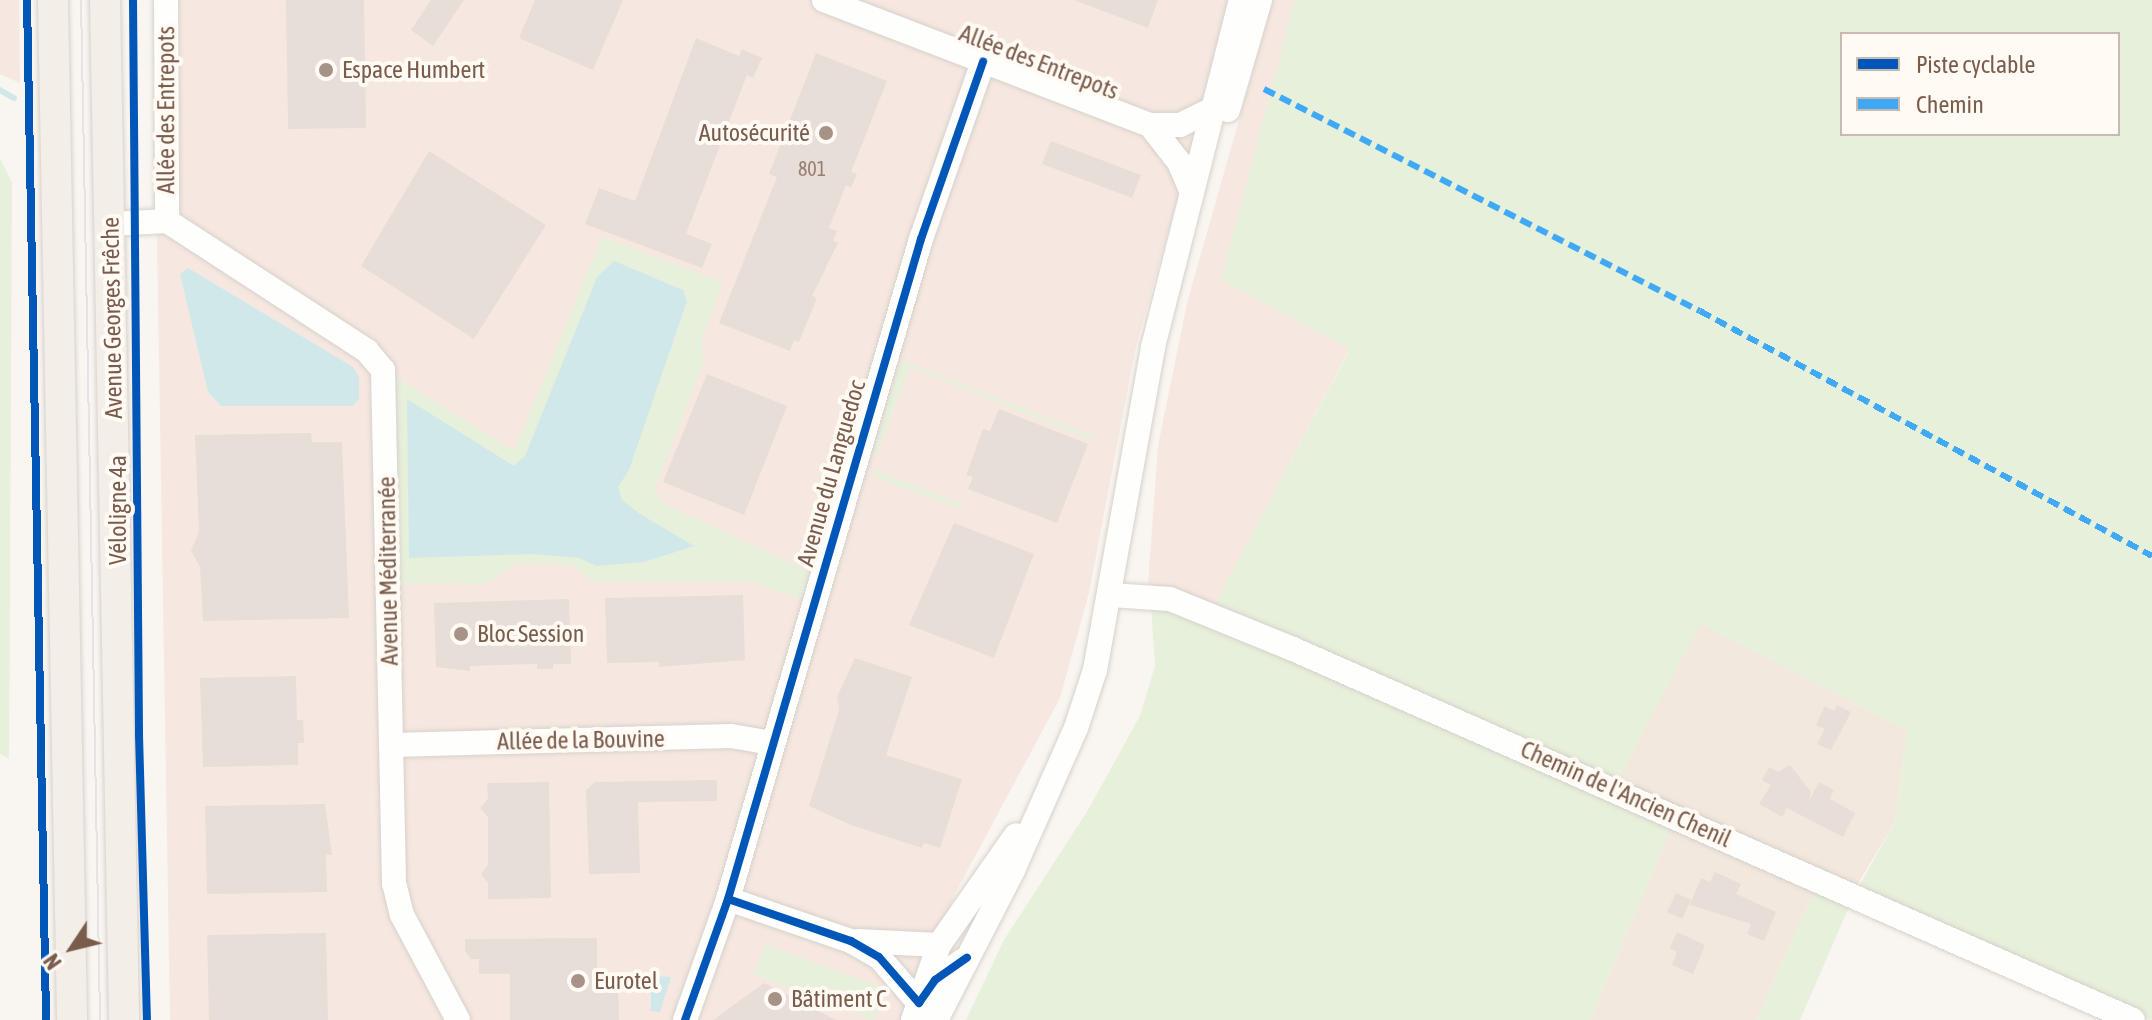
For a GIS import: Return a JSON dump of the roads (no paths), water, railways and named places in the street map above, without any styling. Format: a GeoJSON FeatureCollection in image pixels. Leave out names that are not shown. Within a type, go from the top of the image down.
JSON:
{"type":"FeatureCollection","features":[{"type":"Feature","properties":{"kind":"main road"},"geometry":{"type":"LineString","coordinates":[[53,0],[72,1020]]}},
{"type":"Feature","properties":{"kind":"main road","name":"Avenue Georges Frêche"},"geometry":{"type":"LineString","coordinates":[[105,0],[124,1020]]}},
{"type":"Feature","properties":{"kind":"street","name":"Allée des Entrepots"},"geometry":{"type":"LineString","coordinates":[[166,0],[167,221]]}},
{"type":"Feature","properties":{"kind":"street","name":"Allée des Entrepots"},"geometry":{"type":"LineString","coordinates":[[824,0],[1158,127]]}},
{"type":"Feature","properties":{"kind":"street"},"geometry":{"type":"LineString","coordinates":[[936,1020],[1013,870],[1037,807],[1076,728],[1111,595],[1153,347],[1241,0]]}},
{"type":"Feature","properties":{"kind":"street"},"geometry":{"type":"LineString","coordinates":[[1195,175],[1211,167],[1260,0]]}},
{"type":"Feature","properties":{"kind":"street","name":"Avenue du Languedoc"},"geometry":{"type":"LineString","coordinates":[[685,1020],[728,899],[921,239],[983,62]]}},
{"type":"Feature","properties":{"kind":"street"},"geometry":{"type":"LineString","coordinates":[[1158,127],[1211,110]]}},
{"type":"Feature","properties":{"kind":"street"},"geometry":{"type":"LineString","coordinates":[[1158,127],[1195,175]]}},
{"type":"Feature","properties":{"kind":"street"},"geometry":{"type":"LineString","coordinates":[[1158,127],[1169,146],[1195,175]]}},
{"type":"Feature","properties":{"kind":"street"},"geometry":{"type":"LineString","coordinates":[[110,224],[167,221]]}},
{"type":"Feature","properties":{"kind":"street","name":"Avenue Méditerranée"},"geometry":{"type":"LineString","coordinates":[[167,221],[367,351],[383,370],[395,889],[402,915],[458,1020]]}},
{"type":"Feature","properties":{"kind":"street","name":"Chemin de l'Ancien Chenil"},"geometry":{"type":"LineString","coordinates":[[1111,595],[1170,599],[1293,649],[2133,1020]]}},
{"type":"Feature","properties":{"kind":"street","name":"Allée de la Bouvine"},"geometry":{"type":"LineString","coordinates":[[391,745],[731,736],[772,743]]}},
{"type":"Feature","properties":{"kind":"street"},"geometry":{"type":"LineString","coordinates":[[920,1014],[939,945],[1037,807]]}},
{"type":"Feature","properties":{"kind":"street"},"geometry":{"type":"LineString","coordinates":[[728,899],[851,941],[879,957],[920,1014]]}},
{"type":"Feature","properties":{"kind":"street"},"geometry":{"type":"LineString","coordinates":[[851,941],[939,945]]}},
{"type":"Feature","properties":{"kind":"street"},"geometry":{"type":"LineString","coordinates":[[920,1014],[935,980],[939,945]]}},
{"type":"Feature","properties":{"kind":"street"},"geometry":{"type":"LineString","coordinates":[[935,980],[967,958]]}},
{"type":"Feature","properties":{"kind":"water"},"geometry":{"type":"Polygon","coordinates":[[[614,261],[683,290],[687,301],[629,470],[618,487],[622,500],[640,514],[694,546],[644,562],[596,566],[579,558],[534,554],[409,558],[407,399],[514,466],[525,456],[597,277],[614,261]]]}},
{"type":"Feature","properties":{"kind":"water"},"geometry":{"type":"Polygon","coordinates":[[[188,268],[353,367],[359,376],[359,399],[352,406],[221,406],[208,392],[180,274],[188,268]]]}},
{"type":"Feature","properties":{"kind":"water"},"geometry":{"type":"Polygon","coordinates":[[[651,976],[671,977],[660,1012],[651,1011],[651,976]]]}},
{"type":"Feature","properties":{"kind":"waterway"},"geometry":{"type":"LineString","coordinates":[[0,90],[14,98]]}},
{"type":"Feature","properties":{"kind":"tram line"},"geometry":{"type":"LineString","coordinates":[[81,0],[100,1020]]}},
{"type":"Feature","properties":{"kind":"place","name":"Espace Humbert"},"geometry":{"type":"Point","coordinates":[326,70]}},
{"type":"Feature","properties":{"kind":"place","name":"Autosécurité"},"geometry":{"type":"Point","coordinates":[826,133]}},
{"type":"Feature","properties":{"kind":"place","name":"Bloc Session"},"geometry":{"type":"Point","coordinates":[461,634]}},
{"type":"Feature","properties":{"kind":"place","name":"Eurotel"},"geometry":{"type":"Point","coordinates":[578,981]}},
{"type":"Feature","properties":{"kind":"place","name":"Bâtiment C"},"geometry":{"type":"Point","coordinates":[775,999]}}]}
